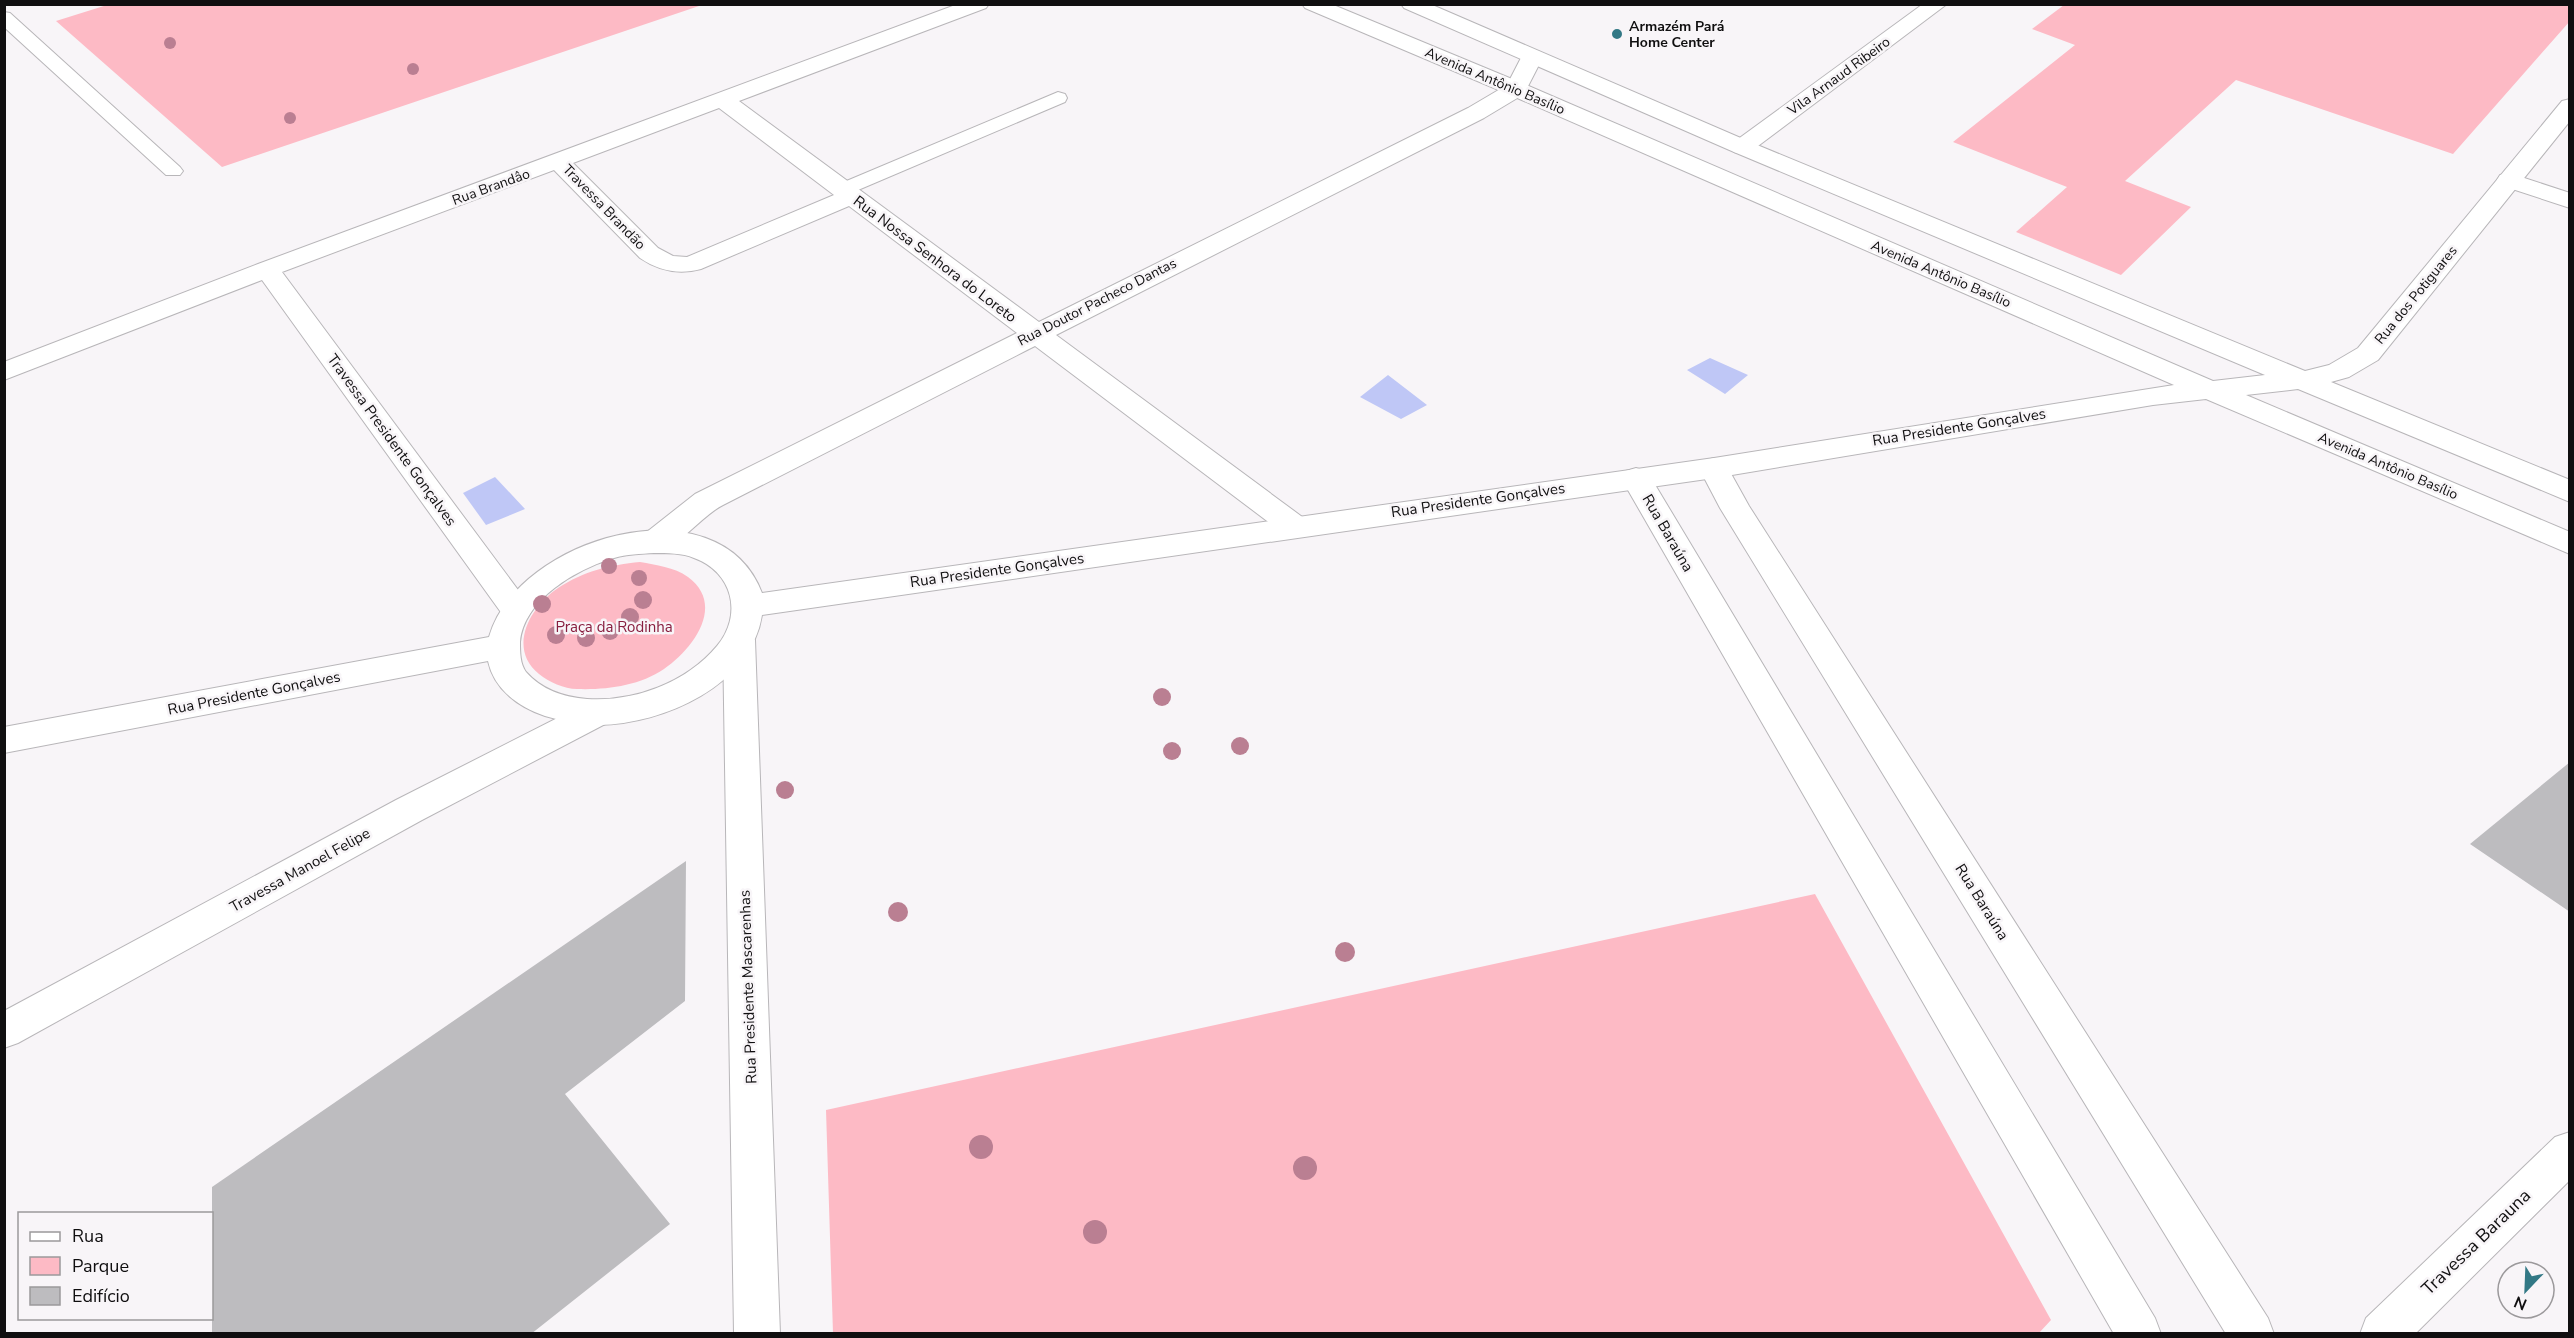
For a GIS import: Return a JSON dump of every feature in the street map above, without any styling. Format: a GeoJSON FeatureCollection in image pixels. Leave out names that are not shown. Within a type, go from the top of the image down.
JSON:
{"type":"FeatureCollection","features":[{"type":"Feature","properties":{"kind":"street","name":"Rua Brandâo"},"geometry":{"type":"LineString","coordinates":[[4,372],[267,269],[979,4]]}},
{"type":"Feature","properties":{"kind":"street","name":"Avenida Antônio Basílio"},"geometry":{"type":"LineString","coordinates":[[1312,4],[1516,89],[2570,544]]}},
{"type":"Feature","properties":{"kind":"street"},"geometry":{"type":"LineString","coordinates":[[1411,4],[1742,147],[2570,492]]}},
{"type":"Feature","properties":{"kind":"street","name":"Vila Arnaud Ribeiro"},"geometry":{"type":"LineString","coordinates":[[1742,147],[1937,4]]}},
{"type":"Feature","properties":{"kind":"street"},"geometry":{"type":"LineString","coordinates":[[1516,89],[1532,57]]}},
{"type":"Feature","properties":{"kind":"street","name":"Rua Doutor Pacheco Dantas"},"geometry":{"type":"LineString","coordinates":[[654,542],[706,501],[1033,334],[1476,113],[1516,89]]}},
{"type":"Feature","properties":{"kind":"street","name":"Rua Nossa Senhora do Loreto"},"geometry":{"type":"LineString","coordinates":[[721,99],[849,193],[1033,334],[1294,526]]}},
{"type":"Feature","properties":{"kind":"street","name":"Rua dos Potiguares"},"geometry":{"type":"LineString","coordinates":[[2207,389],[2304,380],[2339,371],[2368,354],[2570,106]]}},
{"type":"Feature","properties":{"kind":"street","name":"Travessa Brandão"},"geometry":{"type":"LineString","coordinates":[[559,162],[649,253],[663,264],[675,266],[692,264],[849,193]]}},
{"type":"Feature","properties":{"kind":"street"},"geometry":{"type":"LineString","coordinates":[[2510,180],[2570,201]]}},
{"type":"Feature","properties":{"kind":"street","name":"Travessa Presidente Gonçalves"},"geometry":{"type":"LineString","coordinates":[[267,269],[516,610]]}},
{"type":"Feature","properties":{"kind":"street","name":"Rua Presidente Gonçalves"},"geometry":{"type":"LineString","coordinates":[[744,623],[1294,526],[1714,468],[2095,404],[2207,389]]}},
{"type":"Feature","properties":{"kind":"street","name":"Rua Baraúna"},"geometry":{"type":"LineString","coordinates":[[1714,468],[1735,508],[2252,1334]]}},
{"type":"Feature","properties":{"kind":"street","name":"Rua Baraúna"},"geometry":{"type":"LineString","coordinates":[[1636,478],[2139,1334]]}},
{"type":"Feature","properties":{"kind":"street"},"geometry":{"type":"LineString","coordinates":[[654,542],[684,544],[711,552],[731,566],[744,585],[744,623],[716,668],[681,691],[641,707],[597,713],[558,709],[528,695],[508,673],[503,646],[507,628],[516,610],[535,588],[560,570],[590,555],[622,546],[654,542]]}},
{"type":"Feature","properties":{"kind":"street","name":"Rua Presidente Mascarenhas"},"geometry":{"type":"LineString","coordinates":[[744,623],[757,1334]]}},
{"type":"Feature","properties":{"kind":"street","name":"Rua Presidente Gonçalves"},"geometry":{"type":"LineString","coordinates":[[4,740],[503,646]]}},
{"type":"Feature","properties":{"kind":"street","name":"Travessa Manoel Felipe"},"geometry":{"type":"LineString","coordinates":[[4,1031],[409,810],[597,713]]}},
{"type":"Feature","properties":{"kind":"street","name":"Travessa Barauna"},"geometry":{"type":"LineString","coordinates":[[2382,1334],[2570,1151]]}},
{"type":"Feature","properties":{"kind":"lane"},"geometry":{"type":"LineString","coordinates":[[4,17],[173,171]]}},
{"type":"Feature","properties":{"kind":"lane"},"geometry":{"type":"LineString","coordinates":[[849,193],[1058,98]]}},
{"type":"Feature","properties":{"kind":"green space"},"geometry":{"type":"Polygon","coordinates":[[[2569,4],[2570,21],[2453,154],[2236,80],[2125,181],[2191,207],[2121,275],[2016,232],[2067,187],[1953,142],[2075,45],[2032,29],[2064,5],[2569,4]]]}},
{"type":"Feature","properties":{"kind":"green space"},"geometry":{"type":"Polygon","coordinates":[[[107,5],[702,5],[222,167],[56,21],[107,5]]]}},
{"type":"Feature","properties":{"kind":"green space","name":"Praça da Rodinha"},"geometry":{"type":"Polygon","coordinates":[[[640,562],[677,571],[688,577],[699,588],[704,600],[705,613],[701,626],[685,650],[654,675],[622,686],[572,689],[547,680],[539,674],[529,664],[524,640],[531,617],[548,596],[558,588],[587,573],[640,562]]]}},
{"type":"Feature","properties":{"kind":"green space"},"geometry":{"type":"Polygon","coordinates":[[[1815,894],[2051,1320],[2039,1333],[833,1333],[826,1110],[1815,894]]]}},
{"type":"Feature","properties":{"kind":"water"},"geometry":{"type":"Polygon","coordinates":[[[1710,358],[1748,375],[1725,394],[1687,370],[1710,358]]]}},
{"type":"Feature","properties":{"kind":"water"},"geometry":{"type":"Polygon","coordinates":[[[1388,375],[1427,405],[1401,419],[1360,397],[1388,375]]]}},
{"type":"Feature","properties":{"kind":"water"},"geometry":{"type":"Polygon","coordinates":[[[495,477],[525,509],[486,525],[463,493],[495,477]]]}},
{"type":"Feature","properties":{"kind":"building"},"geometry":{"type":"Polygon","coordinates":[[[2570,762],[2570,912],[2470,844],[2570,762]]]}},
{"type":"Feature","properties":{"kind":"building"},"geometry":{"type":"Polygon","coordinates":[[[686,861],[685,1001],[565,1094],[670,1224],[531,1334],[212,1334],[212,1187],[686,861]]]}},
{"type":"Feature","properties":{"kind":"place","name":"Armazém Pará Home Center"},"geometry":{"type":"Point","coordinates":[1617,34]}}]}
